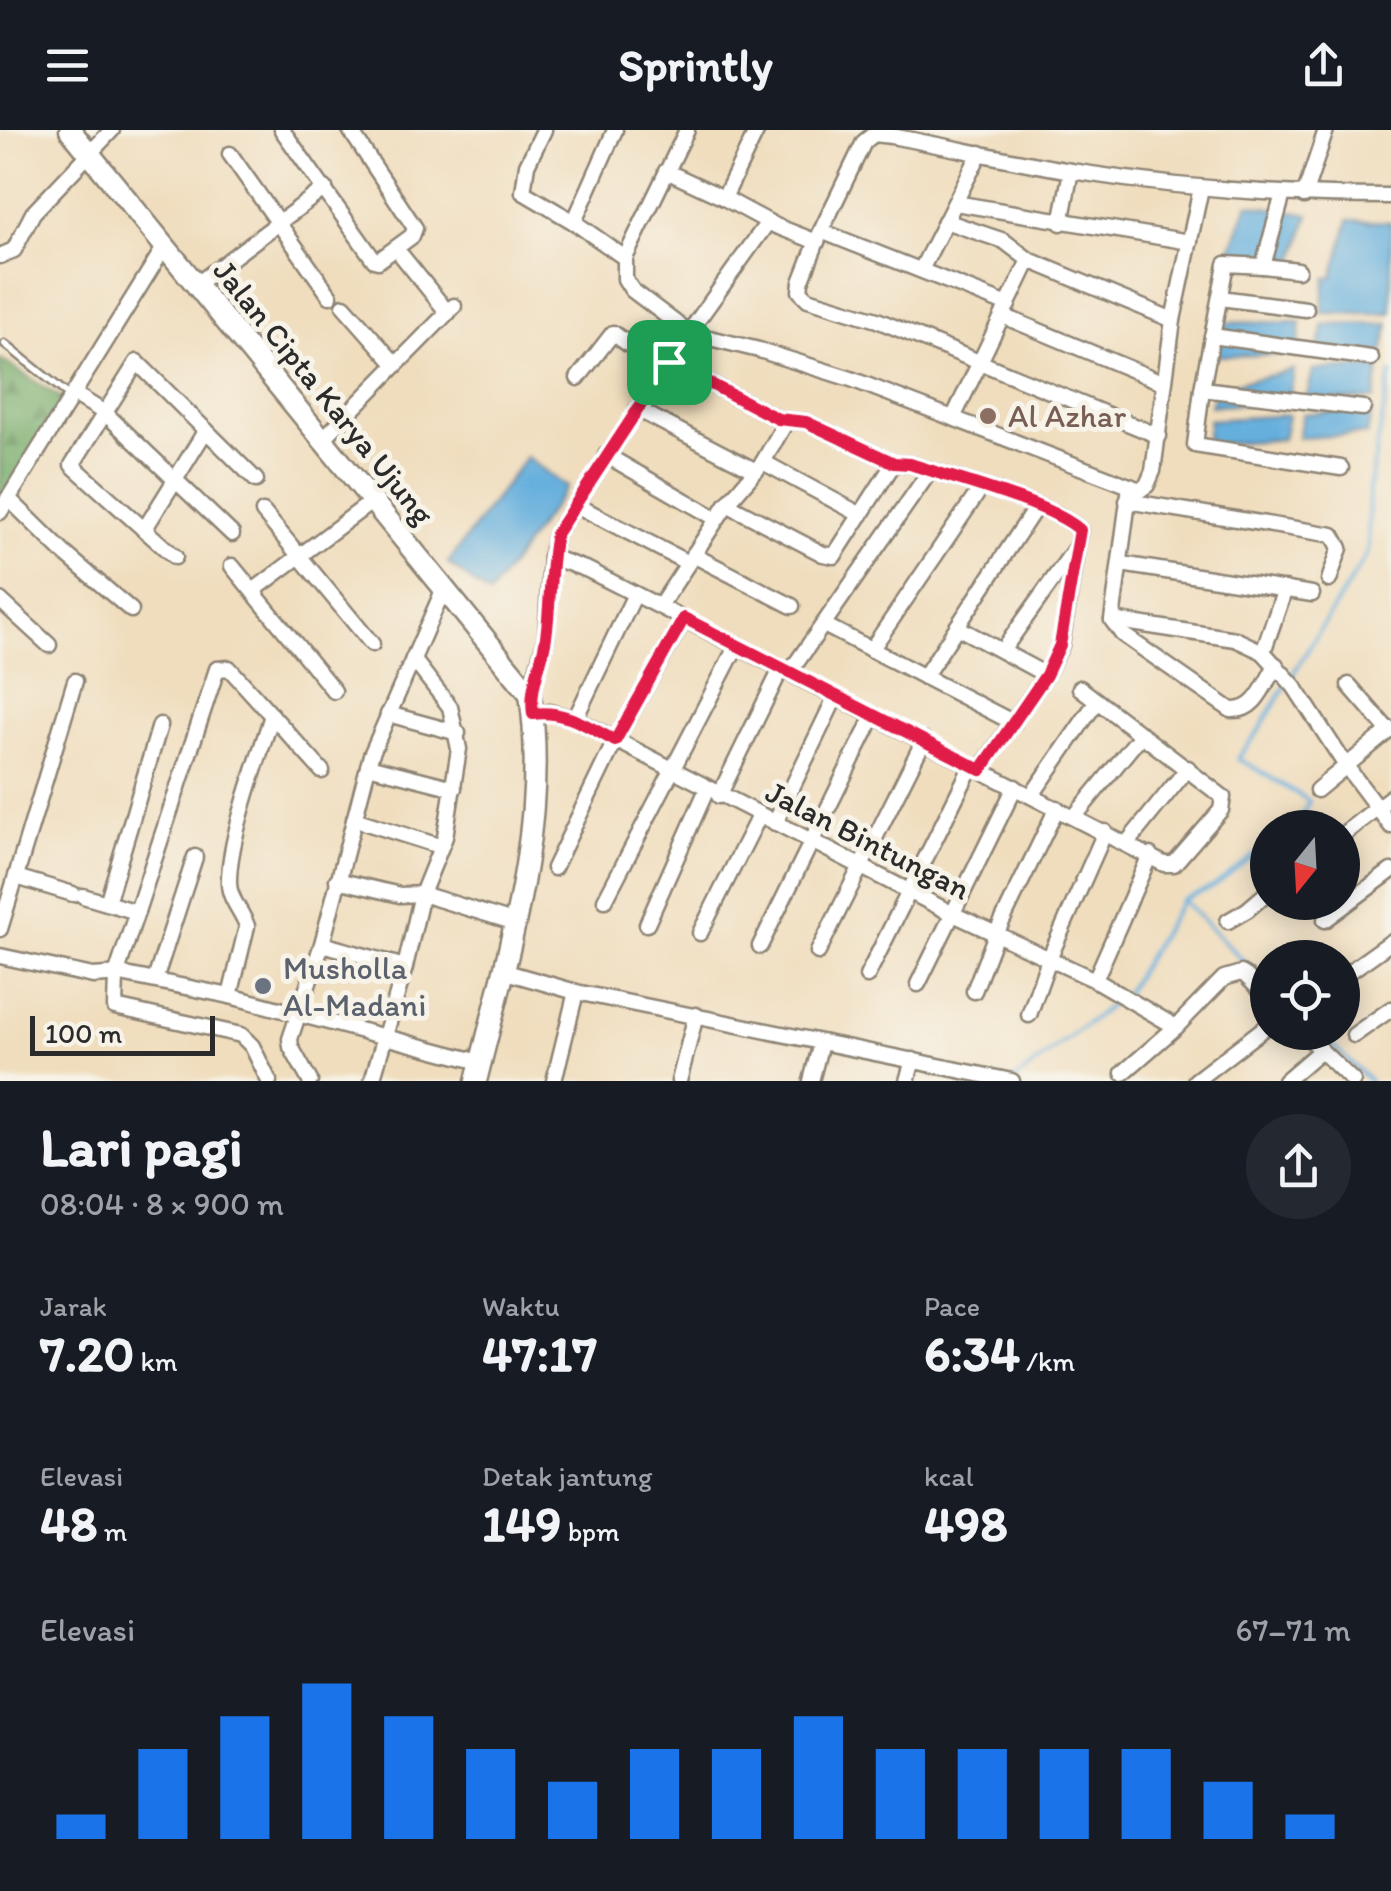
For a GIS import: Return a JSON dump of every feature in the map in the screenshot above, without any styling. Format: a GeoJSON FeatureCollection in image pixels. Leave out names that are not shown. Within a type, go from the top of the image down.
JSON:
{"type":"FeatureCollection","features":[{"type":"Feature","properties":{"kind":"main road","name":"Jalan Cipta Karya Ujung"},"geometry":{"type":"LineString","coordinates":[[70,130],[374,500],[532,704]]}},
{"type":"Feature","properties":{"kind":"main road"},"geometry":{"type":"LineString","coordinates":[[478,1072],[516,923],[530,824],[535,732],[532,704]]}},
{"type":"Feature","properties":{"kind":"street"},"geometry":{"type":"LineString","coordinates":[[0,256],[14,250],[33,213],[112,130]]}},
{"type":"Feature","properties":{"kind":"street"},"geometry":{"type":"LineString","coordinates":[[282,130],[374,260],[382,260],[415,231],[350,130]]}},
{"type":"Feature","properties":{"kind":"street"},"geometry":{"type":"LineString","coordinates":[[544,130],[527,165],[523,192],[625,258]]}},
{"type":"Feature","properties":{"kind":"street"},"geometry":{"type":"LineString","coordinates":[[574,222],[615,130]]}},
{"type":"Feature","properties":{"kind":"street"},"geometry":{"type":"LineString","coordinates":[[687,130],[625,258],[625,279],[632,290],[689,332],[814,367],[954,416],[1129,494],[1334,536],[1340,548],[1329,580]]}},
{"type":"Feature","properties":{"kind":"street"},"geometry":{"type":"LineString","coordinates":[[724,198],[757,130]]}},
{"type":"Feature","properties":{"kind":"street"},"geometry":{"type":"LineString","coordinates":[[1304,196],[1326,130]]}},
{"type":"Feature","properties":{"kind":"street"},"geometry":{"type":"LineString","coordinates":[[1159,436],[877,320],[808,299],[800,291],[819,237],[864,142],[874,134],[1071,171],[1201,188],[1304,196],[1389,196]]}},
{"type":"Feature","properties":{"kind":"street"},"geometry":{"type":"LineString","coordinates":[[921,270],[980,153]]}},
{"type":"Feature","properties":{"kind":"street"},"geometry":{"type":"LineString","coordinates":[[230,154],[330,296]]}},
{"type":"Feature","properties":{"kind":"street"},"geometry":{"type":"LineString","coordinates":[[666,170],[768,222],[921,270],[1164,383]]}},
{"type":"Feature","properties":{"kind":"street"},"geometry":{"type":"LineString","coordinates":[[1061,223],[1071,171]]}},
{"type":"Feature","properties":{"kind":"street"},"geometry":{"type":"LineString","coordinates":[[197,284],[325,188]]}},
{"type":"Feature","properties":{"kind":"street"},"geometry":{"type":"LineString","coordinates":[[1129,494],[1147,484],[1154,471],[1173,320],[1201,188]]}},
{"type":"Feature","properties":{"kind":"street"},"geometry":{"type":"LineString","coordinates":[[1262,266],[1283,194]]}},
{"type":"Feature","properties":{"kind":"street"},"geometry":{"type":"LineString","coordinates":[[954,203],[1190,242]]}},
{"type":"Feature","properties":{"kind":"street"},"geometry":{"type":"LineString","coordinates":[[945,221],[1004,241],[1029,260],[1173,320]]}},
{"type":"Feature","properties":{"kind":"street"},"geometry":{"type":"LineString","coordinates":[[532,704],[546,638],[556,534],[689,332],[768,222]]}},
{"type":"Feature","properties":{"kind":"street"},"geometry":{"type":"LineString","coordinates":[[0,512],[165,246]]}},
{"type":"Feature","properties":{"kind":"street"},"geometry":{"type":"LineString","coordinates":[[323,439],[451,310],[402,256]]}},
{"type":"Feature","properties":{"kind":"street"},"geometry":{"type":"LineString","coordinates":[[954,416],[1029,260]]}},
{"type":"Feature","properties":{"kind":"street"},"geometry":{"type":"LineString","coordinates":[[1298,270],[1226,264],[1195,446],[1341,468]]}},
{"type":"Feature","properties":{"kind":"street"},"geometry":{"type":"LineString","coordinates":[[1220,298],[1306,309]]}},
{"type":"Feature","properties":{"kind":"street"},"geometry":{"type":"LineString","coordinates":[[344,306],[396,364]]}},
{"type":"Feature","properties":{"kind":"street"},"geometry":{"type":"LineString","coordinates":[[578,378],[612,333],[666,366],[763,412],[806,422],[894,463],[930,471],[1036,507],[1072,522],[1080,530],[1060,645],[1046,675],[1014,723],[976,767],[866,976]]}},
{"type":"Feature","properties":{"kind":"street"},"geometry":{"type":"LineString","coordinates":[[1212,336],[1372,358]]}},
{"type":"Feature","properties":{"kind":"street"},"geometry":{"type":"LineString","coordinates":[[174,557],[72,465],[137,362],[256,480]]}},
{"type":"Feature","properties":{"kind":"street"},"geometry":{"type":"LineString","coordinates":[[1202,389],[1363,408]]}},
{"type":"Feature","properties":{"kind":"street"},"geometry":{"type":"LineString","coordinates":[[73,396],[105,413],[232,534]]}},
{"type":"Feature","properties":{"kind":"street"},"geometry":{"type":"LineString","coordinates":[[637,409],[861,515]]}},
{"type":"Feature","properties":{"kind":"street"},"geometry":{"type":"LineString","coordinates":[[660,606],[727,504],[759,467],[787,420]]}},
{"type":"Feature","properties":{"kind":"street"},"geometry":{"type":"LineString","coordinates":[[144,530],[206,430]]}},
{"type":"Feature","properties":{"kind":"street"},"geometry":{"type":"LineString","coordinates":[[606,455],[717,519]]}},
{"type":"Feature","properties":{"kind":"street"},"geometry":{"type":"LineString","coordinates":[[727,504],[823,554],[834,556],[894,463]]}},
{"type":"Feature","properties":{"kind":"street"},"geometry":{"type":"LineString","coordinates":[[647,924],[713,792],[786,671],[824,625],[930,471]]}},
{"type":"Feature","properties":{"kind":"street"},"geometry":{"type":"LineString","coordinates":[[872,650],[982,488]]}},
{"type":"Feature","properties":{"kind":"street"},"geometry":{"type":"LineString","coordinates":[[1129,494],[1112,620],[1122,634],[1231,710],[1244,711],[1251,706],[1279,668]]}},
{"type":"Feature","properties":{"kind":"street"},"geometry":{"type":"LineString","coordinates":[[8,498],[131,610]]}},
{"type":"Feature","properties":{"kind":"street"},"geometry":{"type":"LineString","coordinates":[[253,591],[374,500]]}},
{"type":"Feature","properties":{"kind":"street"},"geometry":{"type":"LineString","coordinates":[[576,505],[792,606]]}},
{"type":"Feature","properties":{"kind":"street"},"geometry":{"type":"LineString","coordinates":[[924,677],[1036,507]]}},
{"type":"Feature","properties":{"kind":"street"},"geometry":{"type":"LineString","coordinates":[[263,512],[372,644]]}},
{"type":"Feature","properties":{"kind":"street"},"geometry":{"type":"LineString","coordinates":[[1002,651],[1078,544]]}},
{"type":"Feature","properties":{"kind":"street"},"geometry":{"type":"LineString","coordinates":[[551,557],[588,570],[1164,864],[1174,864],[1224,802],[1219,791],[1080,688]]}},
{"type":"Feature","properties":{"kind":"street"},"geometry":{"type":"LineString","coordinates":[[1121,564],[1312,594]]}},
{"type":"Feature","properties":{"kind":"street"},"geometry":{"type":"LineString","coordinates":[[232,566],[334,690]]}},
{"type":"Feature","properties":{"kind":"street"},"geometry":{"type":"LineString","coordinates":[[1263,652],[1285,590]]}},
{"type":"Feature","properties":{"kind":"street"},"geometry":{"type":"LineString","coordinates":[[310,1081],[290,1039],[322,944],[368,766],[441,594]]}},
{"type":"Feature","properties":{"kind":"street"},"geometry":{"type":"LineString","coordinates":[[575,720],[634,594]]}},
{"type":"Feature","properties":{"kind":"street"},"geometry":{"type":"LineString","coordinates":[[0,600],[49,644]]}},
{"type":"Feature","properties":{"kind":"street"},"geometry":{"type":"LineString","coordinates":[[554,868],[615,741],[684,618]]}},
{"type":"Feature","properties":{"kind":"street"},"geometry":{"type":"LineString","coordinates":[[1112,620],[1236,639],[1263,652],[1294,686],[1391,826]]}},
{"type":"Feature","properties":{"kind":"street"},"geometry":{"type":"LineString","coordinates":[[824,625],[1014,723]]}},
{"type":"Feature","properties":{"kind":"street"},"geometry":{"type":"LineString","coordinates":[[957,627],[1046,675]]}},
{"type":"Feature","properties":{"kind":"street"},"geometry":{"type":"LineString","coordinates":[[604,900],[737,646]]}},
{"type":"Feature","properties":{"kind":"street"},"geometry":{"type":"LineString","coordinates":[[372,1081],[422,894],[445,837],[454,788],[458,733],[450,707],[413,659]]}},
{"type":"Feature","properties":{"kind":"street"},"geometry":{"type":"LineString","coordinates":[[268,1081],[252,1046],[241,1036],[115,1008],[116,974],[217,669],[229,668],[322,771]]}},
{"type":"Feature","properties":{"kind":"street"},"geometry":{"type":"LineString","coordinates":[[0,929],[75,681]]}},
{"type":"Feature","properties":{"kind":"street"},"geometry":{"type":"LineString","coordinates":[[1316,790],[1390,730],[1349,685]]}},
{"type":"Feature","properties":{"kind":"street"},"geometry":{"type":"LineString","coordinates":[[775,824],[836,696]]}},
{"type":"Feature","properties":{"kind":"street"},"geometry":{"type":"LineString","coordinates":[[1032,795],[1097,701]]}},
{"type":"Feature","properties":{"kind":"street","name":"Jalan Bintungan"},"geometry":{"type":"LineString","coordinates":[[532,704],[575,720],[952,914],[1115,990],[1176,1027]]}},
{"type":"Feature","properties":{"kind":"street"},"geometry":{"type":"LineString","coordinates":[[230,996],[246,926],[230,895],[228,882],[233,850],[272,714]]}},
{"type":"Feature","properties":{"kind":"street"},"geometry":{"type":"LineString","coordinates":[[388,714],[458,733]]}},
{"type":"Feature","properties":{"kind":"street"},"geometry":{"type":"LineString","coordinates":[[760,946],[874,715]]}},
{"type":"Feature","properties":{"kind":"street"},"geometry":{"type":"LineString","coordinates":[[107,903],[160,725]]}},
{"type":"Feature","properties":{"kind":"street"},"geometry":{"type":"LineString","coordinates":[[1075,816],[1142,734]]}},
{"type":"Feature","properties":{"kind":"street"},"geometry":{"type":"LineString","coordinates":[[818,952],[924,740]]}},
{"type":"Feature","properties":{"kind":"street"},"geometry":{"type":"LineString","coordinates":[[368,766],[454,788]]}},
{"type":"Feature","properties":{"kind":"street"},"geometry":{"type":"LineString","coordinates":[[1127,843],[1188,768]]}},
{"type":"Feature","properties":{"kind":"street"},"geometry":{"type":"LineString","coordinates":[[918,984],[1015,786]]}},
{"type":"Feature","properties":{"kind":"street"},"geometry":{"type":"LineString","coordinates":[[1360,822],[1391,797]]}},
{"type":"Feature","properties":{"kind":"street"},"geometry":{"type":"LineString","coordinates":[[974,990],[996,934],[1057,808]]}},
{"type":"Feature","properties":{"kind":"street"},"geometry":{"type":"LineString","coordinates":[[700,933],[759,816]]}},
{"type":"Feature","properties":{"kind":"street"},"geometry":{"type":"LineString","coordinates":[[354,819],[439,846]]}},
{"type":"Feature","properties":{"kind":"street"},"geometry":{"type":"LineString","coordinates":[[1029,1016],[1049,959],[1105,832]]}},
{"type":"Feature","properties":{"kind":"street"},"geometry":{"type":"LineString","coordinates":[[1095,980],[1150,855]]}},
{"type":"Feature","properties":{"kind":"street"},"geometry":{"type":"LineString","coordinates":[[156,980],[195,858]]}},
{"type":"Feature","properties":{"kind":"street"},"geometry":{"type":"LineString","coordinates":[[1360,894],[1391,871]]}},
{"type":"Feature","properties":{"kind":"street"},"geometry":{"type":"LineString","coordinates":[[16,877],[137,912]]}},
{"type":"Feature","properties":{"kind":"street"},"geometry":{"type":"LineString","coordinates":[[337,880],[400,895],[422,894],[516,923]]}},
{"type":"Feature","properties":{"kind":"street"},"geometry":{"type":"LineString","coordinates":[[1228,920],[1250,907]]}},
{"type":"Feature","properties":{"kind":"street"},"geometry":{"type":"LineString","coordinates":[[1360,964],[1391,942]]}},
{"type":"Feature","properties":{"kind":"street"},"geometry":{"type":"LineString","coordinates":[[322,944],[405,967]]}},
{"type":"Feature","properties":{"kind":"street"},"geometry":{"type":"LineString","coordinates":[[0,956],[93,976],[116,974],[230,996],[384,1038],[478,1072]]}},
{"type":"Feature","properties":{"kind":"street"},"geometry":{"type":"LineString","coordinates":[[506,972],[576,992],[1008,1079]]}},
{"type":"Feature","properties":{"kind":"street"},"geometry":{"type":"LineString","coordinates":[[1123,1074],[1224,978],[1233,974],[1250,980]]}},
{"type":"Feature","properties":{"kind":"street"},"geometry":{"type":"LineString","coordinates":[[556,1081],[576,992]]}},
{"type":"Feature","properties":{"kind":"street"},"geometry":{"type":"LineString","coordinates":[[1360,1031],[1391,1009]]}},
{"type":"Feature","properties":{"kind":"street"},"geometry":{"type":"LineString","coordinates":[[679,1081],[696,1015]]}},
{"type":"Feature","properties":{"kind":"street"},"geometry":{"type":"LineString","coordinates":[[1195,1081],[1250,1039]]}},
{"type":"Feature","properties":{"kind":"street"},"geometry":{"type":"LineString","coordinates":[[811,1081],[821,1043]]}},
{"type":"Feature","properties":{"kind":"street"},"geometry":{"type":"LineString","coordinates":[[1284,1081],[1321,1050],[1353,1081]]}},
{"type":"Feature","properties":{"kind":"street"},"geometry":{"type":"LineString","coordinates":[[907,1081],[913,1060]]}},
{"type":"Feature","properties":{"kind":"lane"},"geometry":{"type":"LineString","coordinates":[[5,344],[73,396]]}},
{"type":"Feature","properties":{"kind":"green space"},"geometry":{"type":"Polygon","coordinates":[[[0,359],[64,400],[0,501],[0,359]]]}},
{"type":"Feature","properties":{"kind":"water"},"geometry":{"type":"Polygon","coordinates":[[[1248,204],[1309,215],[1295,260],[1228,258],[1248,204]]]}},
{"type":"Feature","properties":{"kind":"water"},"geometry":{"type":"Polygon","coordinates":[[[1349,220],[1391,222],[1391,313],[1322,313],[1326,278],[1333,277],[1349,220]]]}},
{"type":"Feature","properties":{"kind":"water"},"geometry":{"type":"Polygon","coordinates":[[[1301,322],[1297,354],[1215,356],[1218,323],[1301,322]]]}},
{"type":"Feature","properties":{"kind":"water"},"geometry":{"type":"Polygon","coordinates":[[[1389,324],[1383,352],[1317,353],[1324,325],[1389,324]]]}},
{"type":"Feature","properties":{"kind":"water"},"geometry":{"type":"Polygon","coordinates":[[[1380,367],[1374,399],[1306,401],[1313,370],[1380,367]]]}},
{"type":"Feature","properties":{"kind":"water"},"geometry":{"type":"Polygon","coordinates":[[[1294,370],[1289,402],[1210,406],[1217,388],[1294,370]]]}},
{"type":"Feature","properties":{"kind":"water"},"geometry":{"type":"Polygon","coordinates":[[[1372,409],[1367,434],[1298,438],[1303,414],[1372,409]]]}},
{"type":"Feature","properties":{"kind":"water"},"geometry":{"type":"Polygon","coordinates":[[[1288,415],[1283,439],[1206,445],[1209,420],[1288,415]]]}},
{"type":"Feature","properties":{"kind":"water"},"geometry":{"type":"Polygon","coordinates":[[[526,457],[567,487],[489,595],[448,563],[526,457]]]}},
{"type":"Feature","properties":{"kind":"waterway"},"geometry":{"type":"LineString","coordinates":[[1291,677],[1368,553],[1369,489],[1391,373]]}},
{"type":"Feature","properties":{"kind":"waterway"},"geometry":{"type":"LineString","coordinates":[[1286,685],[1238,758],[1309,801],[1306,810]]}},
{"type":"Feature","properties":{"kind":"waterway"},"geometry":{"type":"LineString","coordinates":[[1250,858],[1213,887],[1182,900],[1250,967]]}},
{"type":"Feature","properties":{"kind":"waterway"},"geometry":{"type":"LineString","coordinates":[[1125,994],[1182,900]]}},
{"type":"Feature","properties":{"kind":"waterway"},"geometry":{"type":"LineString","coordinates":[[1015,1080],[1117,1000]]}},
{"type":"Feature","properties":{"kind":"waterway"},"geometry":{"type":"LineString","coordinates":[[1337,1050],[1370,1081]]}},
{"type":"Feature","properties":{"kind":"place","name":"Al Azhar"},"geometry":{"type":"Point","coordinates":[988,416]}},
{"type":"Feature","properties":{"kind":"place","name":"Musholla Al-Madani"},"geometry":{"type":"Point","coordinates":[263,986]}},
{"type":"Feature","properties":{"kind":"route"},"geometry":{"type":"LineString","coordinates":[[669,362],[778,419],[806,422],[894,463],[910,464],[1036,507],[1072,522],[1080,530],[1060,645],[1046,675],[981,770],[684,618],[615,741],[575,720],[548,712],[533,714],[530,694],[546,638],[556,534],[669,362]]}}]}
